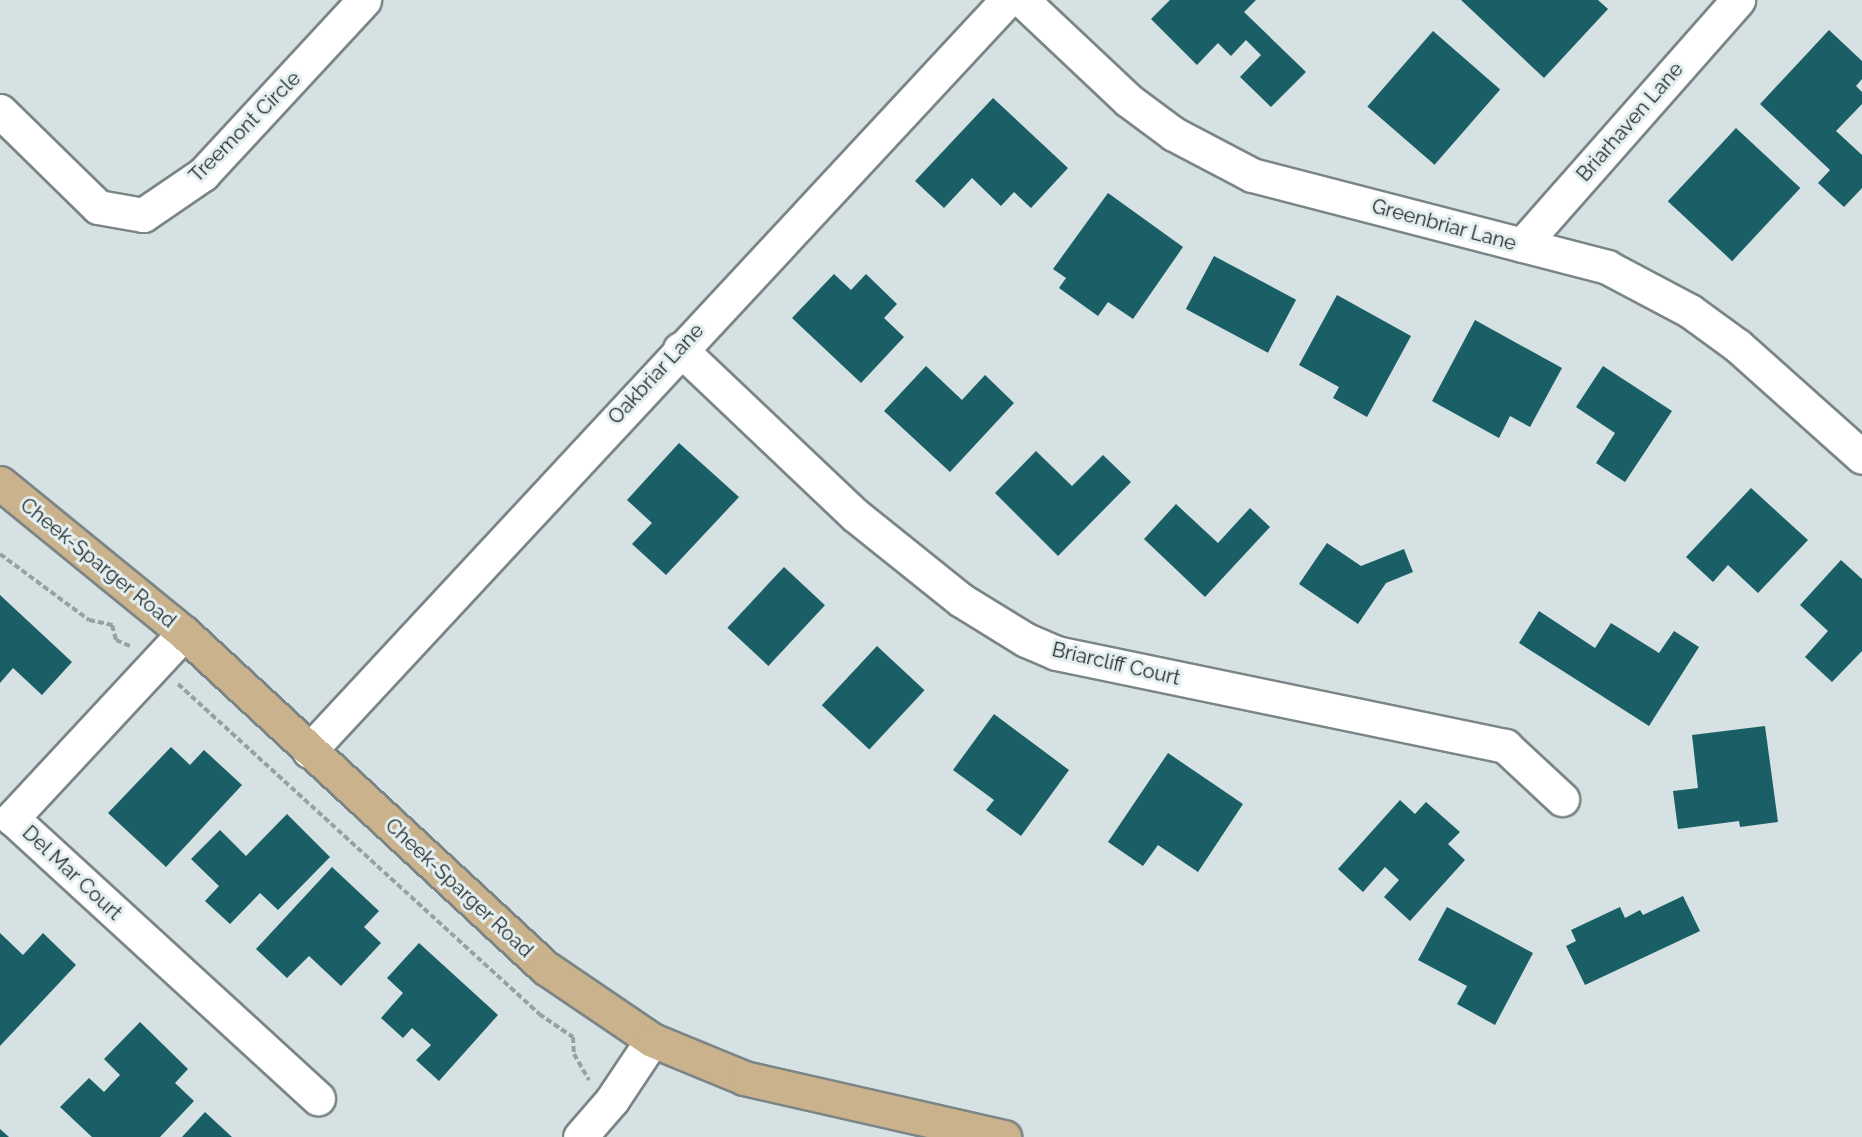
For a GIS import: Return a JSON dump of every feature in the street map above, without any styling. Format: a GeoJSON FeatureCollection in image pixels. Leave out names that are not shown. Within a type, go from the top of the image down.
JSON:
{"type":"FeatureCollection","features":[{"type":"Feature","properties":{"kind":"main road","name":"Cheek-Sparger Road"},"geometry":{"type":"LineString","coordinates":[[0,483],[184,633],[546,968],[652,1040],[744,1078],[1004,1137]]}},
{"type":"Feature","properties":{"kind":"street","name":"Treemont Circle"},"geometry":{"type":"LineString","coordinates":[[0,111],[98,207],[143,215],[203,174],[364,0]]}},
{"type":"Feature","properties":{"kind":"street","name":"Oakbriar Lane"},"geometry":{"type":"LineString","coordinates":[[309,751],[680,349],[1007,0]]}},
{"type":"Feature","properties":{"kind":"street","name":"Greenbriar Lane"},"geometry":{"type":"LineString","coordinates":[[1022,0],[1128,100],[1174,134],[1252,175],[1607,267],[1690,311],[1738,346],[1862,457]]}},
{"type":"Feature","properties":{"kind":"street","name":"Briarhaven Lane"},"geometry":{"type":"LineString","coordinates":[[1522,245],[1738,0]]}},
{"type":"Feature","properties":{"kind":"street","name":"Briarcliff Court"},"geometry":{"type":"LineString","coordinates":[[680,349],[855,515],[962,600],[1026,640],[1056,653],[1505,746],[1562,799]]}},
{"type":"Feature","properties":{"kind":"street","name":"Del Mar Court"},"geometry":{"type":"LineString","coordinates":[[184,633],[12,818],[318,1098]]}},
{"type":"Feature","properties":{"kind":"street"},"geometry":{"type":"LineString","coordinates":[[580,1137],[612,1100],[652,1040]]}},
{"type":"Feature","properties":{"kind":"path"},"geometry":{"type":"LineString","coordinates":[[0,554],[89,620],[112,625],[116,640],[156,663],[539,1014],[573,1037],[574,1054],[587,1078],[612,1100]]}},
{"type":"Feature","properties":{"kind":"building"},"geometry":{"type":"Polygon","coordinates":[[[1170,0],[1256,0],[1244,12],[1306,72],[1271,107],[1240,77],[1261,55],[1246,40],[1231,56],[1218,43],[1197,65],[1151,19],[1170,0]]]}},
{"type":"Feature","properties":{"kind":"building"},"geometry":{"type":"Polygon","coordinates":[[[1461,0],[1598,0],[1608,9],[1544,78],[1461,0]]]}},
{"type":"Feature","properties":{"kind":"building"},"geometry":{"type":"Polygon","coordinates":[[[1829,30],[1862,61],[1862,79],[1856,86],[1862,92],[1862,104],[1836,131],[1862,155],[1862,188],[1844,207],[1818,183],[1830,170],[1760,104],[1829,30]]]}},
{"type":"Feature","properties":{"kind":"building"},"geometry":{"type":"Polygon","coordinates":[[[1433,31],[1500,89],[1435,165],[1367,106],[1433,31]]]}},
{"type":"Feature","properties":{"kind":"building"},"geometry":{"type":"Polygon","coordinates":[[[993,98],[1068,168],[1031,208],[1014,192],[1001,206],[972,178],[944,208],[915,181],[993,98]]]}},
{"type":"Feature","properties":{"kind":"building"},"geometry":{"type":"Polygon","coordinates":[[[1736,128],[1800,188],[1732,261],[1668,201],[1736,128]]]}},
{"type":"Feature","properties":{"kind":"building"},"geometry":{"type":"Polygon","coordinates":[[[1108,193],[1183,247],[1133,319],[1108,302],[1098,316],[1059,288],[1066,278],[1053,269],[1108,193]]]}},
{"type":"Feature","properties":{"kind":"building"},"geometry":{"type":"Polygon","coordinates":[[[1214,256],[1296,300],[1268,353],[1186,309],[1214,256]]]}},
{"type":"Feature","properties":{"kind":"building"},"geometry":{"type":"Polygon","coordinates":[[[834,274],[851,290],[866,274],[897,304],[884,318],[904,337],[861,383],[792,318],[834,274]]]}},
{"type":"Feature","properties":{"kind":"building"},"geometry":{"type":"Polygon","coordinates":[[[1337,295],[1411,336],[1367,417],[1333,398],[1339,387],[1299,365],[1337,295]]]}},
{"type":"Feature","properties":{"kind":"building"},"geometry":{"type":"Polygon","coordinates":[[[1475,320],[1562,368],[1530,427],[1510,416],[1499,438],[1432,401],[1475,320]]]}},
{"type":"Feature","properties":{"kind":"building"},"geometry":{"type":"Polygon","coordinates":[[[926,366],[962,400],[985,375],[1014,403],[950,472],[884,411],[926,366]]]}},
{"type":"Feature","properties":{"kind":"building"},"geometry":{"type":"Polygon","coordinates":[[[1603,366],[1672,411],[1625,482],[1596,463],[1615,433],[1576,407],[1603,366]]]}},
{"type":"Feature","properties":{"kind":"building"},"geometry":{"type":"Polygon","coordinates":[[[679,443],[739,497],[666,575],[632,544],[652,523],[627,500],[679,443]]]}},
{"type":"Feature","properties":{"kind":"building"},"geometry":{"type":"Polygon","coordinates":[[[1036,451],[1072,486],[1103,455],[1131,482],[1058,556],[995,493],[1036,451]]]}},
{"type":"Feature","properties":{"kind":"building"},"geometry":{"type":"Polygon","coordinates":[[[1751,488],[1808,540],[1758,593],[1728,565],[1713,582],[1686,557],[1751,488]]]}},
{"type":"Feature","properties":{"kind":"building"},"geometry":{"type":"Polygon","coordinates":[[[1176,504],[1218,543],[1250,508],[1270,527],[1205,597],[1144,539],[1176,504]]]}},
{"type":"Feature","properties":{"kind":"building"},"geometry":{"type":"Polygon","coordinates":[[[1327,543],[1361,566],[1404,549],[1413,572],[1386,583],[1358,624],[1299,584],[1327,543]]]}},
{"type":"Feature","properties":{"kind":"building"},"geometry":{"type":"Polygon","coordinates":[[[1841,560],[1862,579],[1862,651],[1832,682],[1805,657],[1828,631],[1800,605],[1841,560]]]}},
{"type":"Feature","properties":{"kind":"building"},"geometry":{"type":"Polygon","coordinates":[[[784,567],[825,605],[768,666],[727,628],[784,567]]]}},
{"type":"Feature","properties":{"kind":"building"},"geometry":{"type":"Polygon","coordinates":[[[0,595],[72,662],[42,695],[13,668],[0,683],[0,595]]]}},
{"type":"Feature","properties":{"kind":"building"},"geometry":{"type":"Polygon","coordinates":[[[1539,611],[1595,648],[1611,623],[1659,653],[1674,631],[1699,647],[1649,726],[1519,643],[1539,611]]]}},
{"type":"Feature","properties":{"kind":"building"},"geometry":{"type":"Polygon","coordinates":[[[877,646],[925,690],[869,750],[822,705],[877,646]]]}},
{"type":"Feature","properties":{"kind":"building"},"geometry":{"type":"Polygon","coordinates":[[[994,714],[1069,770],[1021,836],[986,810],[994,800],[953,770],[994,714]]]}},
{"type":"Feature","properties":{"kind":"building"},"geometry":{"type":"Polygon","coordinates":[[[1765,726],[1778,822],[1740,827],[1739,821],[1678,829],[1673,791],[1698,788],[1692,735],[1765,726]]]}},
{"type":"Feature","properties":{"kind":"building"},"geometry":{"type":"Polygon","coordinates":[[[171,747],[190,765],[204,750],[242,785],[166,867],[108,813],[171,747]]]}},
{"type":"Feature","properties":{"kind":"building"},"geometry":{"type":"Polygon","coordinates":[[[1168,753],[1243,804],[1198,872],[1158,845],[1143,866],[1108,842],[1168,753]]]}},
{"type":"Feature","properties":{"kind":"building"},"geometry":{"type":"Polygon","coordinates":[[[1400,800],[1415,814],[1426,802],[1460,832],[1448,844],[1465,860],[1410,921],[1384,897],[1399,880],[1385,867],[1363,892],[1338,869],[1400,800]]]}},
{"type":"Feature","properties":{"kind":"building"},"geometry":{"type":"Polygon","coordinates":[[[287,814],[330,857],[278,910],[260,893],[230,924],[205,901],[219,886],[191,859],[220,830],[246,856],[287,814]]]}},
{"type":"Feature","properties":{"kind":"building"},"geometry":{"type":"Polygon","coordinates":[[[332,867],[379,911],[364,927],[381,943],[341,986],[309,956],[287,978],[256,949],[332,867]]]}},
{"type":"Feature","properties":{"kind":"building"},"geometry":{"type":"Polygon","coordinates":[[[1683,896],[1700,931],[1585,985],[1566,946],[1576,941],[1571,930],[1620,907],[1625,918],[1640,910],[1643,915],[1683,896]]]}},
{"type":"Feature","properties":{"kind":"building"},"geometry":{"type":"Polygon","coordinates":[[[1447,907],[1533,953],[1495,1025],[1457,1004],[1467,986],[1418,960],[1447,907]]]}},
{"type":"Feature","properties":{"kind":"building"},"geometry":{"type":"Polygon","coordinates":[[[0,933],[23,955],[43,933],[76,965],[0,1046],[0,933]]]}},
{"type":"Feature","properties":{"kind":"building"},"geometry":{"type":"Polygon","coordinates":[[[419,943],[498,1015],[439,1081],[416,1060],[431,1045],[412,1028],[403,1038],[381,1018],[403,993],[387,978],[419,943]]]}},
{"type":"Feature","properties":{"kind":"building"},"geometry":{"type":"Polygon","coordinates":[[[140,1022],[188,1069],[175,1083],[194,1101],[160,1137],[92,1137],[60,1107],[89,1078],[104,1092],[120,1075],[104,1059],[140,1022]]]}},
{"type":"Feature","properties":{"kind":"building"},"geometry":{"type":"Polygon","coordinates":[[[205,1112],[232,1137],[182,1137],[205,1112]]]}},
{"type":"Feature","properties":{"kind":"building"},"geometry":{"type":"Polygon","coordinates":[[[0,1129],[9,1137],[0,1137],[0,1129]]]}}]}
